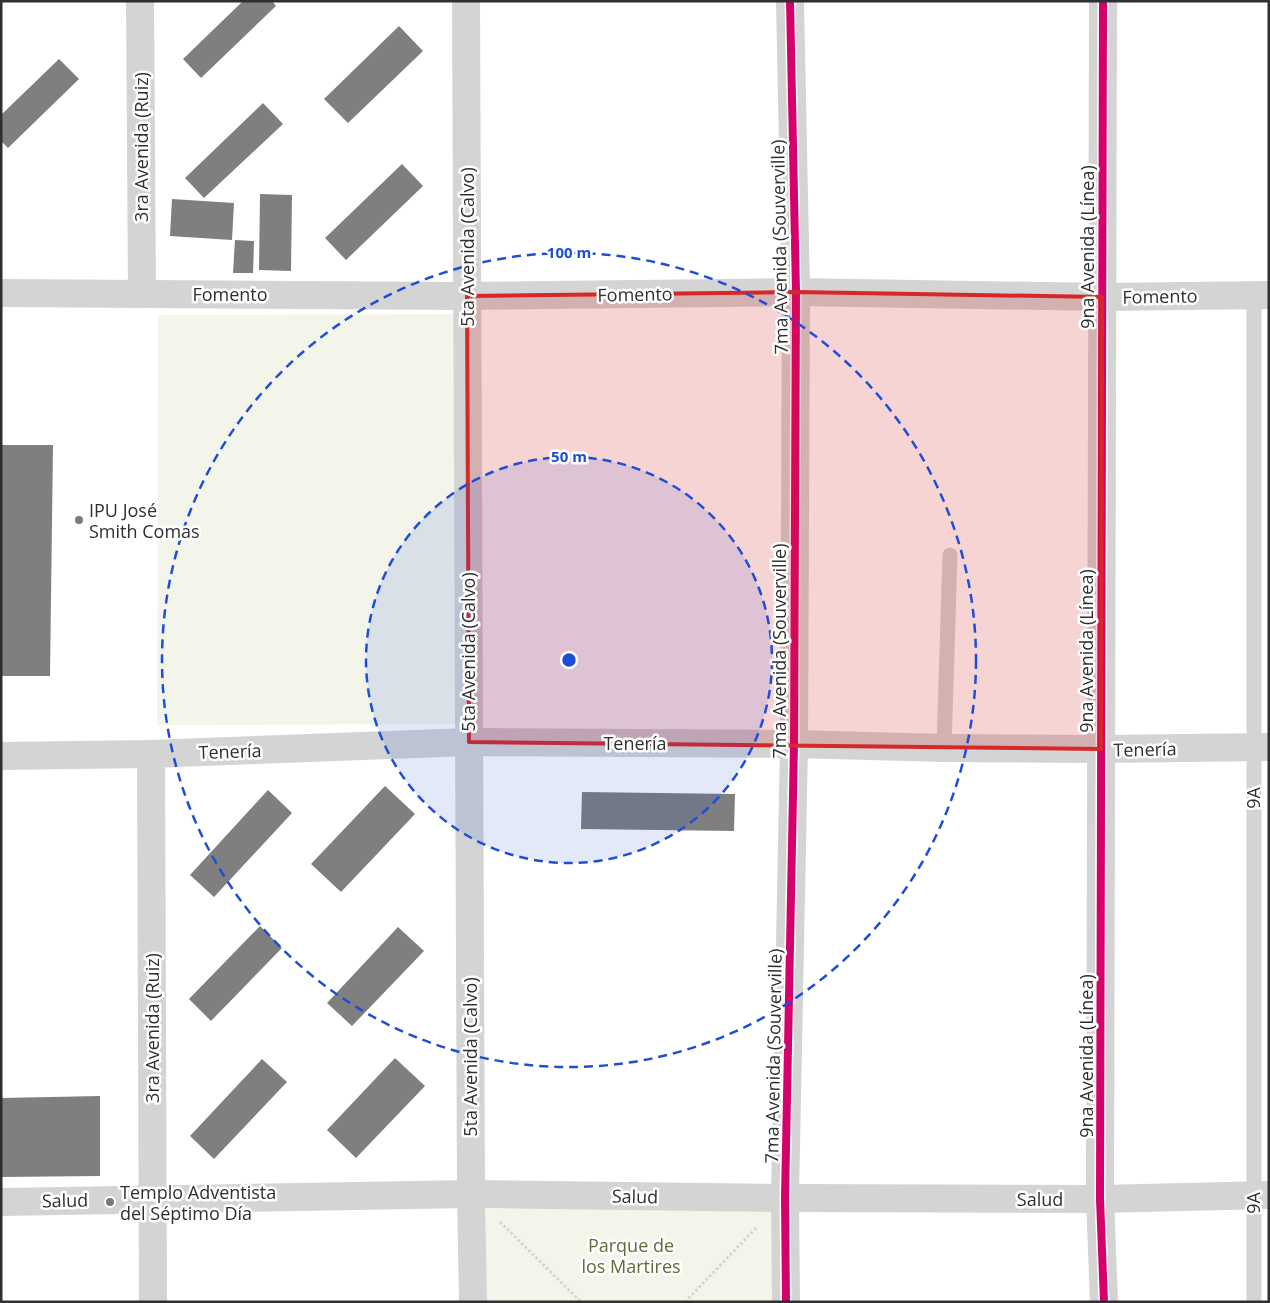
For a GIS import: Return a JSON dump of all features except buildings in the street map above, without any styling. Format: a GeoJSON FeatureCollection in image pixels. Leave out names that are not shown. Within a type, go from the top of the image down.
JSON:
{"type":"FeatureCollection","features":[{"type":"Feature","properties":{"kind":"street","name":"3ra Avenida (Ruiz)"},"geometry":{"type":"LineString","coordinates":[[140,1],[142,294]]}},
{"type":"Feature","properties":{"kind":"street","name":"5ta Avenida (Calvo)"},"geometry":{"type":"LineString","coordinates":[[466,1],[473,1302]]}},
{"type":"Feature","properties":{"kind":"street","name":"7ma Avenida (Souverville)"},"geometry":{"type":"LineString","coordinates":[[786,1302],[785,1198],[794,744],[796,292],[790,1]]}},
{"type":"Feature","properties":{"kind":"street","name":"9na Avenida (Línea)"},"geometry":{"type":"LineString","coordinates":[[1103,1],[1100,1200],[1104,1302]]}},
{"type":"Feature","properties":{"kind":"street","name":"Fomento"},"geometry":{"type":"LineString","coordinates":[[1,293],[467,296],[796,292],[1102,297],[1262,295]]}},
{"type":"Feature","properties":{"kind":"street","name":"Tenería"},"geometry":{"type":"LineString","coordinates":[[1,756],[151,754],[469,742],[794,744],[944,748],[1101,749],[1261,747]]}},
{"type":"Feature","properties":{"kind":"street","name":"3ra Avenida (Ruiz)"},"geometry":{"type":"LineString","coordinates":[[151,754],[152,1302]]}},
{"type":"Feature","properties":{"kind":"street","name":"Salud"},"geometry":{"type":"LineString","coordinates":[[1,1202],[471,1194],[1100,1200],[1261,1195]]}},
{"type":"Feature","properties":{"kind":"lane","name":"9A"},"geometry":{"type":"LineString","coordinates":[[1254,1302],[1261,1195],[1262,295]]}},
{"type":"Feature","properties":{"kind":"lane"},"geometry":{"type":"LineString","coordinates":[[944,748],[950,555]]}},
{"type":"Feature","properties":{"kind":"path"},"geometry":{"type":"LineString","coordinates":[[471,1194],[581,1302]]}},
{"type":"Feature","properties":{"kind":"path"},"geometry":{"type":"LineString","coordinates":[[686,1302],[785,1198]]}},
{"type":"Feature","properties":{"kind":"highlighted area"},"geometry":{"type":"Polygon","coordinates":[[[796,292],[1102,297],[1101,749],[469,742],[467,296],[796,292]]]}},
{"type":"Feature","properties":{"kind":"green space"},"geometry":{"type":"Polygon","coordinates":[[[455,314],[455,724],[157,725],[158,315],[455,314]]]}},
{"type":"Feature","properties":{"kind":"green space","name":"Parque de los Martires"},"geometry":{"type":"Polygon","coordinates":[[[775,1208],[775,1302],[486,1302],[486,1209],[775,1208]]]}},
{"type":"Feature","properties":{"kind":"cycle path"},"geometry":{"type":"LineString","coordinates":[[786,1302],[785,1198],[794,744],[796,292],[790,1]]}},
{"type":"Feature","properties":{"kind":"cycle path"},"geometry":{"type":"LineString","coordinates":[[1103,1],[1100,1199],[1104,1302]]}},
{"type":"Feature","properties":{"kind":"place","name":"IPU José Smith Comas"},"geometry":{"type":"Point","coordinates":[79,520]}},
{"type":"Feature","properties":{"kind":"place","name":"Templo Adventista del Séptimo Día"},"geometry":{"type":"Point","coordinates":[110,1202]}}]}
